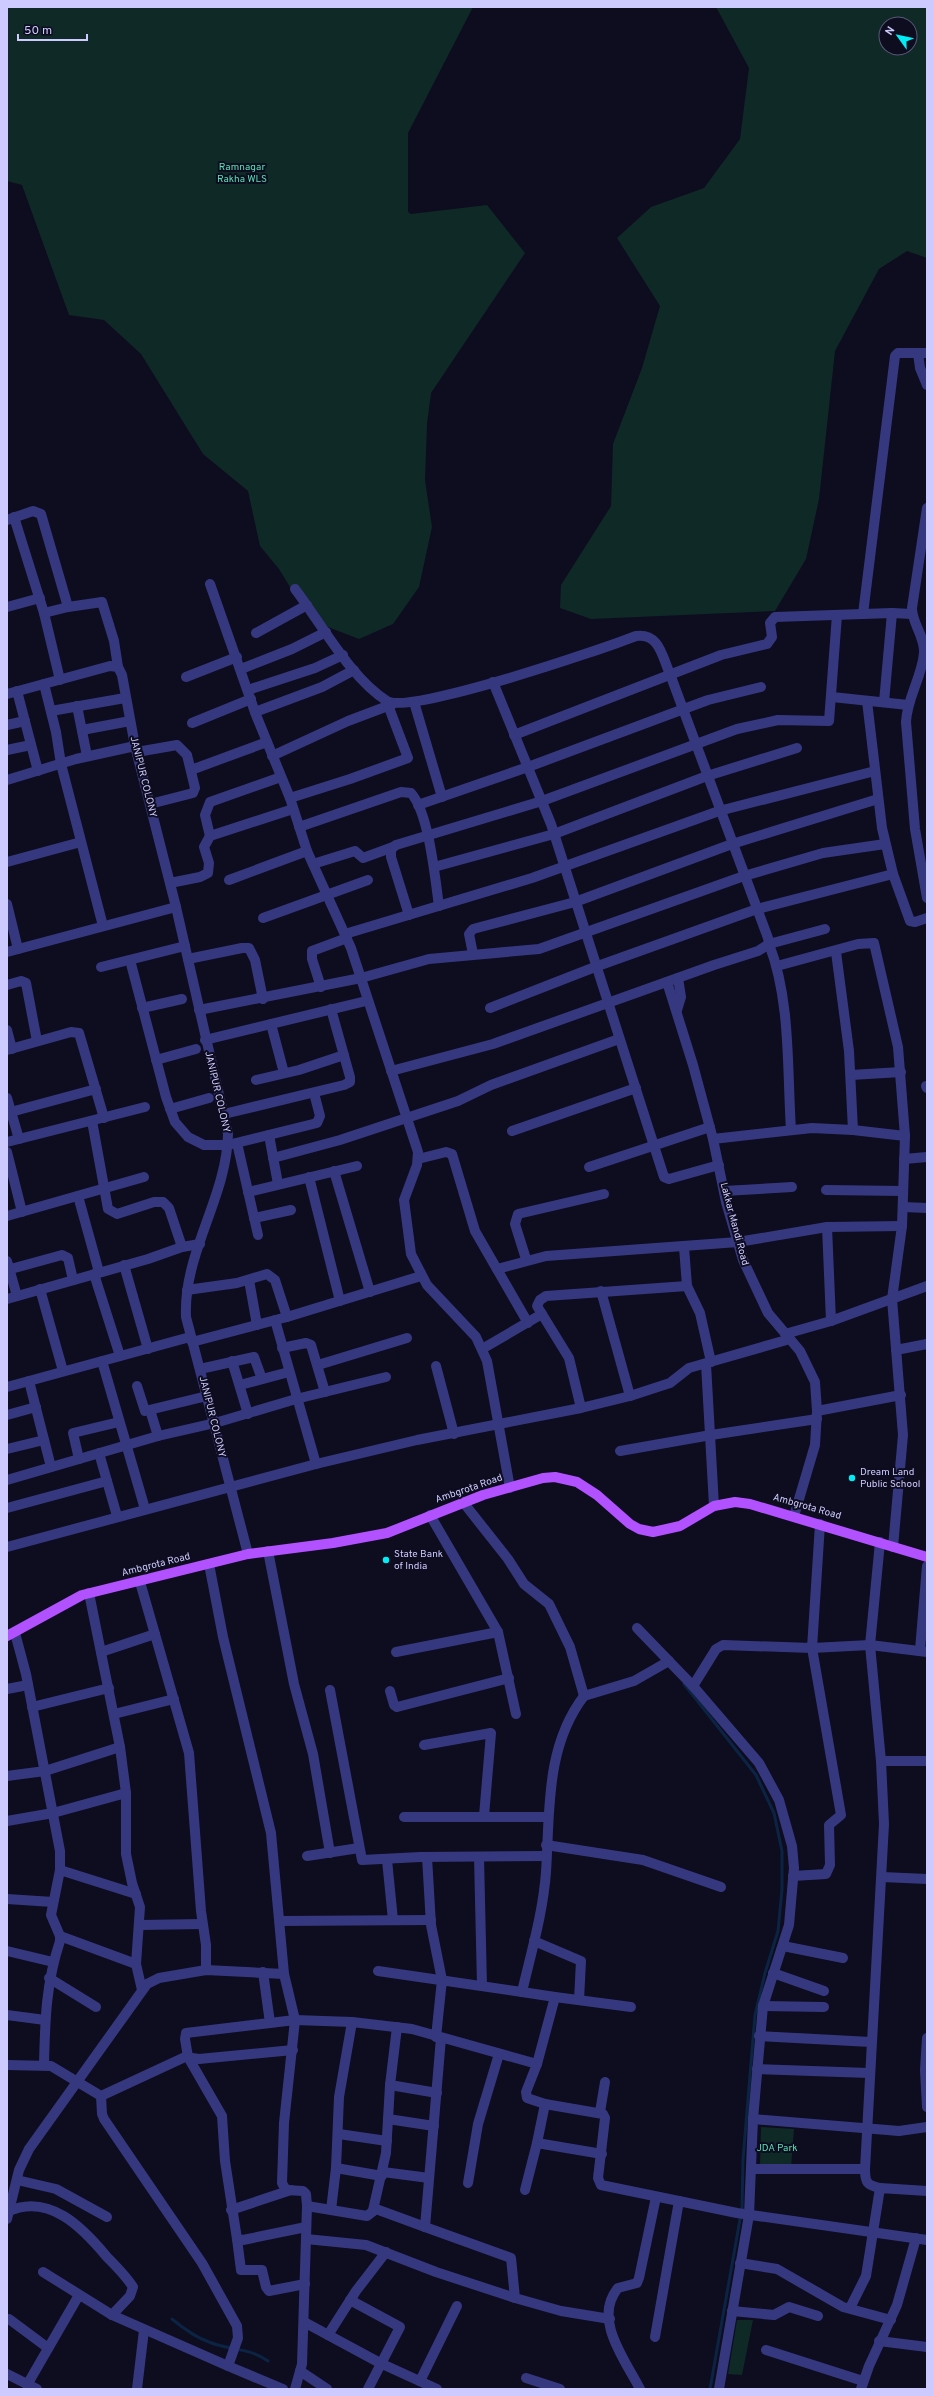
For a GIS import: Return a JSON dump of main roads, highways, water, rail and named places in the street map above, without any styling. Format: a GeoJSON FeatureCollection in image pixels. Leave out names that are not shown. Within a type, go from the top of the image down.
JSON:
{"type":"FeatureCollection","features":[{"type":"Feature","properties":{"kind":"main road","name":"Ambgrota Road"},"geometry":{"type":"LineString","coordinates":[[11,1635],[72,1600],[89,1593],[140,1582],[248,1554],[378,1535],[397,1530],[463,1502],[555,1476],[577,1482],[597,1495],[630,1524],[640,1529],[653,1532],[680,1526],[714,1506],[736,1502],[750,1504],[794,1516],[927,1557]]}},
{"type":"Feature","properties":{"kind":"waterway"},"geometry":{"type":"LineString","coordinates":[[684,1684],[756,1775],[774,1813],[782,1851],[782,1889],[778,1931],[765,1973],[755,2015],[743,2159],[742,2208],[710,2389]]}},
{"type":"Feature","properties":{"kind":"waterway"},"geometry":{"type":"LineString","coordinates":[[172,2319],[199,2338],[216,2345],[247,2351],[268,2361]]}},
{"type":"Feature","properties":{"kind":"place","name":"Dream Land Public School"},"geometry":{"type":"Point","coordinates":[852,1478]}},
{"type":"Feature","properties":{"kind":"place","name":"State Bank of India"},"geometry":{"type":"Point","coordinates":[386,1560]}},
{"type":"Feature","properties":{"kind":"park label","name":"Ramnagar Rakha WLS"},"geometry":{"type":"Point","coordinates":[242,172]}},
{"type":"Feature","properties":{"kind":"park label","name":"JDA Park"},"geometry":{"type":"Point","coordinates":[777,2148]}}]}
